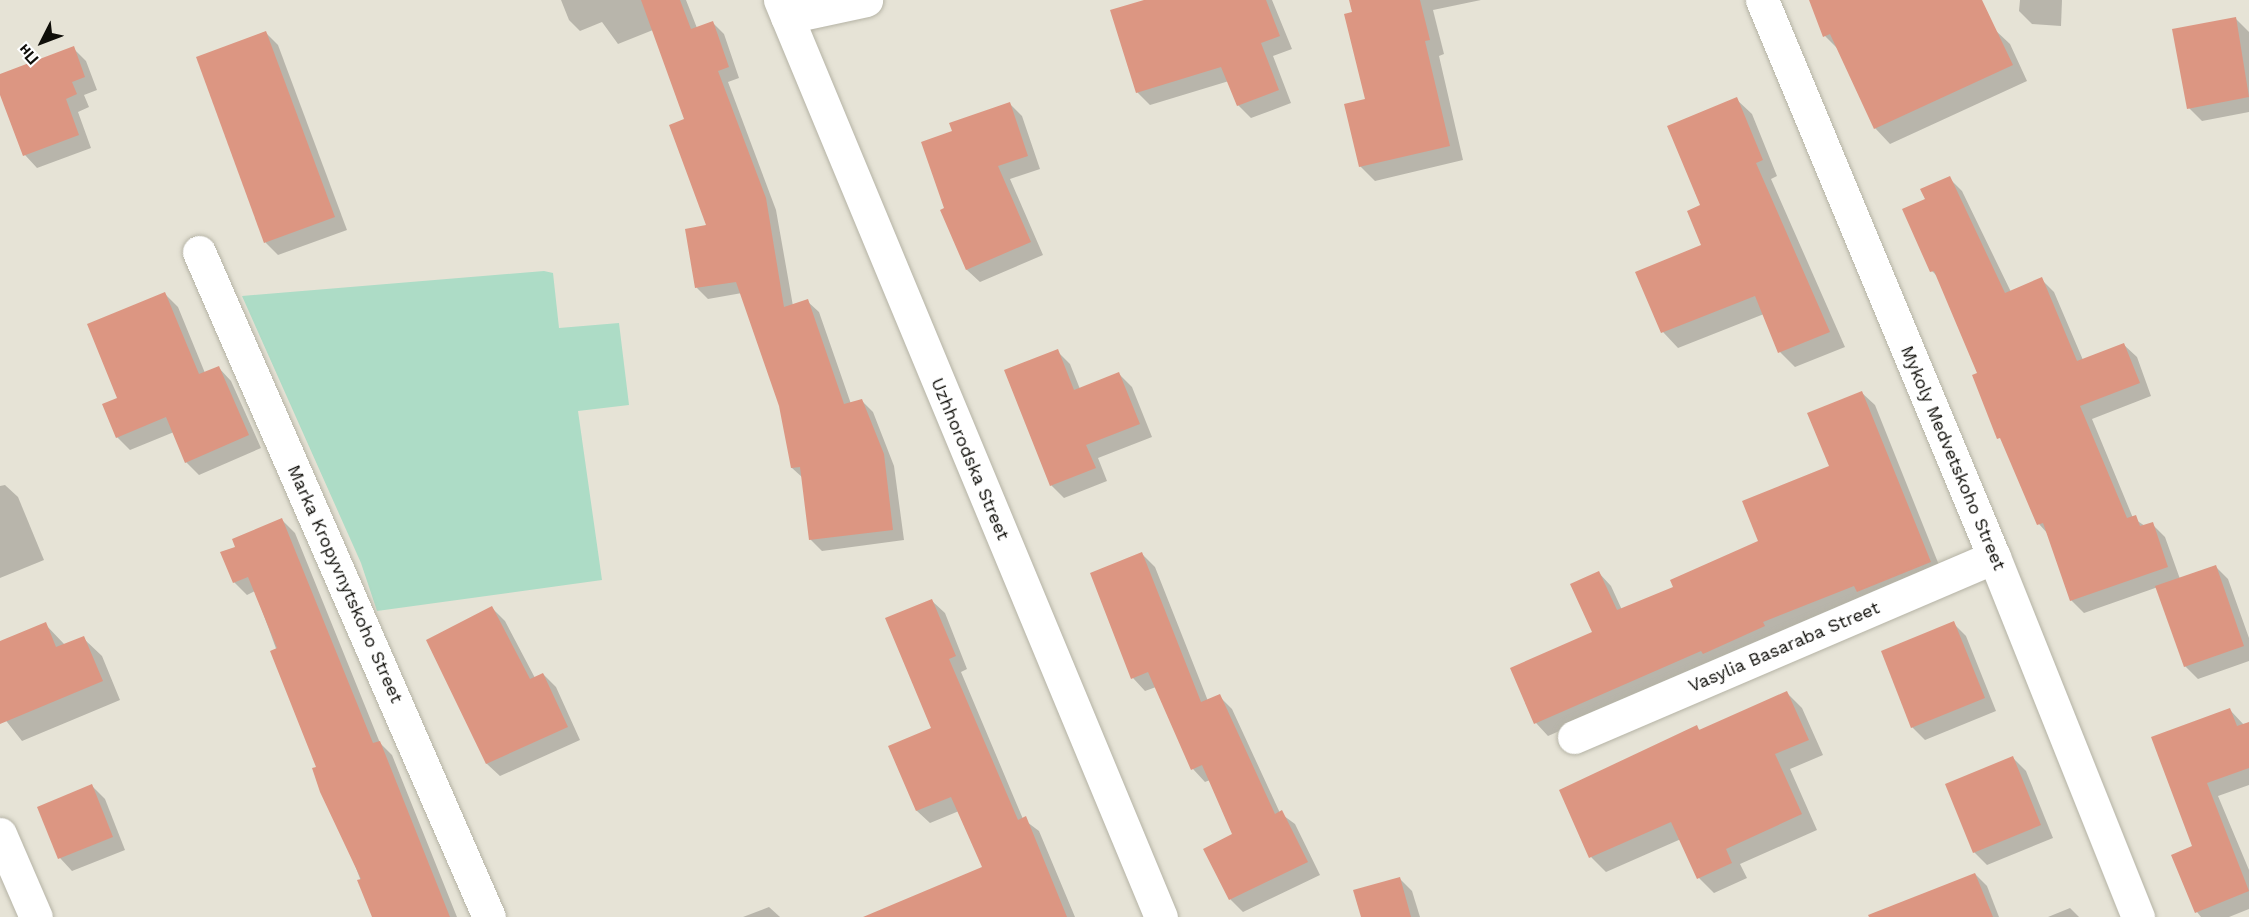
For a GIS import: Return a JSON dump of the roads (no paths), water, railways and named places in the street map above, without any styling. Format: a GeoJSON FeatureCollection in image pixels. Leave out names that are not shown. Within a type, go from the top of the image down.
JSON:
{"type":"FeatureCollection","features":[{"type":"Feature","properties":{"kind":"street"},"geometry":{"type":"LineString","coordinates":[[783,8],[866,0]]}},
{"type":"Feature","properties":{"kind":"street","name":"Mykoly Medvetskoho Street"},"geometry":{"type":"LineString","coordinates":[[1762,0],[1994,557],[2139,917]]}},
{"type":"Feature","properties":{"kind":"street","name":"Uzhhorodska Street"},"geometry":{"type":"LineString","coordinates":[[783,8],[1161,917]]}},
{"type":"Feature","properties":{"kind":"street","name":"Marka Kropyvnytskoho Street"},"geometry":{"type":"LineString","coordinates":[[199,252],[489,917]]}},
{"type":"Feature","properties":{"kind":"street","name":"Vasylia Basaraba Street"},"geometry":{"type":"LineString","coordinates":[[1574,737],[1994,557]]}},
{"type":"Feature","properties":{"kind":"street"},"geometry":{"type":"LineString","coordinates":[[0,834],[36,917]]}}]}
